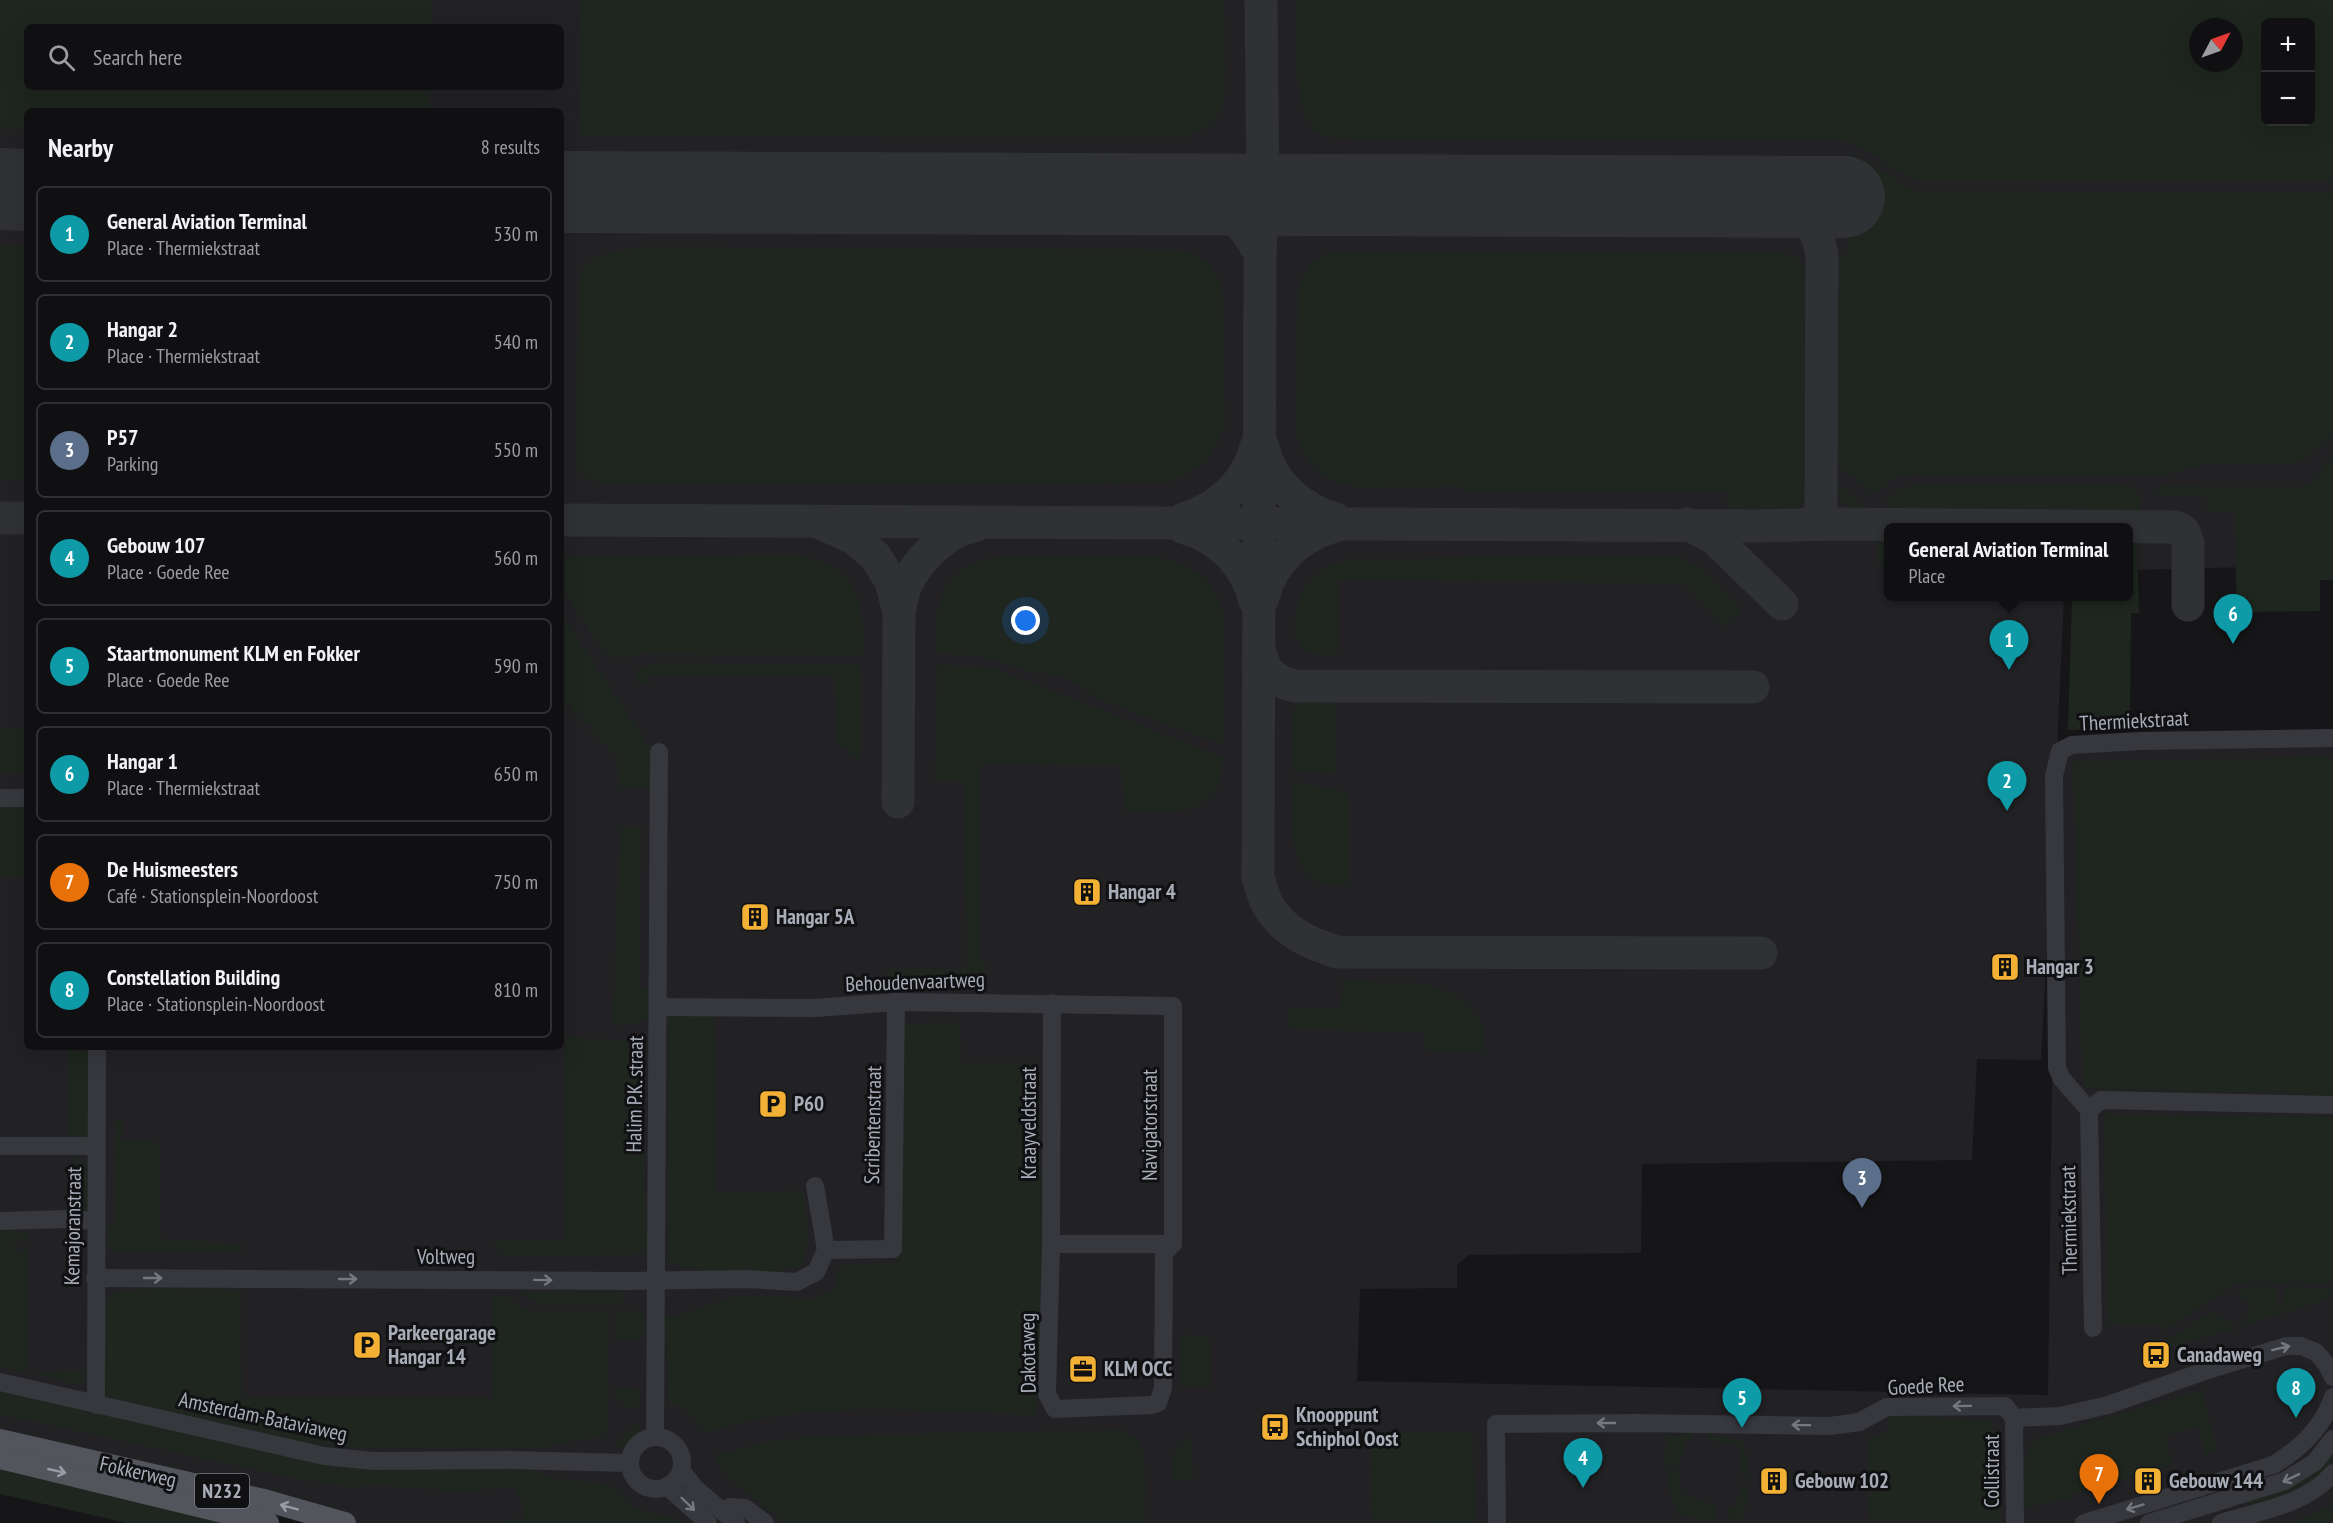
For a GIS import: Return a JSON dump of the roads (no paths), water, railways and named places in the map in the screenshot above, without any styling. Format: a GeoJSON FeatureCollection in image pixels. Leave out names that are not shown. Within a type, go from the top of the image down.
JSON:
{"type":"FeatureCollection","features":[{"type":"Feature","properties":{"kind":"main road","name":"Fokkerweg"},"geometry":{"type":"LineString","coordinates":[[0,1440],[264,1500],[345,1523]]}},
{"type":"Feature","properties":{"kind":"main road","name":"Fokkerweg"},"geometry":{"type":"LineString","coordinates":[[0,1458],[268,1523]]}},
{"type":"Feature","properties":{"kind":"street","name":"Thermiekstraat"},"geometry":{"type":"LineString","coordinates":[[2093,1328],[2089,1110],[2062,1079],[2057,1068],[2054,776],[2060,751],[2072,745],[2140,741],[2333,738]]}},
{"type":"Feature","properties":{"kind":"street","name":"Halim P.K. straat"},"geometry":{"type":"LineString","coordinates":[[655,1437],[659,752]]}},
{"type":"Feature","properties":{"kind":"street"},"geometry":{"type":"LineString","coordinates":[[0,798],[24,798]]}},
{"type":"Feature","properties":{"kind":"street","name":"Behoudenvaartweg"},"geometry":{"type":"LineString","coordinates":[[658,1007],[815,1008],[896,1002],[1173,1006]]}},
{"type":"Feature","properties":{"kind":"street","name":"Scribentenstraat"},"geometry":{"type":"LineString","coordinates":[[826,1250],[893,1249],[896,1002]]}},
{"type":"Feature","properties":{"kind":"street","name":"Kraayveldstraat"},"geometry":{"type":"LineString","coordinates":[[1051,1244],[1052,1003]]}},
{"type":"Feature","properties":{"kind":"street","name":"Navigatorstraat"},"geometry":{"type":"LineString","coordinates":[[1173,1006],[1173,1244]]}},
{"type":"Feature","properties":{"kind":"street","name":"Kemajoranstraat"},"geometry":{"type":"LineString","coordinates":[[96,1405],[97,1050]]}},
{"type":"Feature","properties":{"kind":"street"},"geometry":{"type":"LineString","coordinates":[[2089,1110],[2101,1100],[2333,1105]]}},
{"type":"Feature","properties":{"kind":"street"},"geometry":{"type":"LineString","coordinates":[[0,1146],[96,1146]]}},
{"type":"Feature","properties":{"kind":"street"},"geometry":{"type":"LineString","coordinates":[[815,1185],[826,1250]]}},
{"type":"Feature","properties":{"kind":"street"},"geometry":{"type":"LineString","coordinates":[[0,1221],[67,1219],[95,1221]]}},
{"type":"Feature","properties":{"kind":"street"},"geometry":{"type":"LineString","coordinates":[[1051,1244],[1173,1244]]}},
{"type":"Feature","properties":{"kind":"street","name":"Dakotaweg"},"geometry":{"type":"LineString","coordinates":[[1051,1244],[1047,1394],[1055,1409],[1152,1406],[1158,1403],[1163,1388],[1164,1253],[1173,1244]]}},
{"type":"Feature","properties":{"kind":"street","name":"Voltweg"},"geometry":{"type":"LineString","coordinates":[[95,1278],[656,1281],[747,1279],[797,1282],[816,1272],[826,1250]]}},
{"type":"Feature","properties":{"kind":"street","name":"Goede Ree"},"geometry":{"type":"LineString","coordinates":[[1497,1523],[1496,1424],[1637,1423],[1830,1426],[1859,1422],[1887,1407],[2005,1406],[2014,1418],[2060,1416],[2108,1405],[2205,1371],[2294,1345],[2316,1352],[2333,1377]]}},
{"type":"Feature","properties":{"kind":"street","name":"Amsterdam-Bataviaweg"},"geometry":{"type":"LineString","coordinates":[[0,1382],[324,1456],[373,1461],[506,1460],[630,1463]]}},
{"type":"Feature","properties":{"kind":"street"},"geometry":{"type":"LineString","coordinates":[[2084,1523],[2273,1465],[2294,1452],[2319,1424],[2333,1397]]}},
{"type":"Feature","properties":{"kind":"street","name":"Collistraat"},"geometry":{"type":"LineString","coordinates":[[2014,1418],[2015,1523]]}},
{"type":"Feature","properties":{"kind":"street"},"geometry":{"type":"LineString","coordinates":[[655,1437],[665,1438],[673,1443],[682,1460],[681,1470],[676,1479],[660,1488],[645,1486],[637,1481],[630,1463],[637,1445],[645,1439],[655,1437]]}},
{"type":"Feature","properties":{"kind":"street"},"geometry":{"type":"LineString","coordinates":[[2149,1523],[2295,1477],[2315,1462],[2333,1438]]}},
{"type":"Feature","properties":{"kind":"street"},"geometry":{"type":"LineString","coordinates":[[681,1470],[694,1487],[727,1511],[751,1523]]}},
{"type":"Feature","properties":{"kind":"street"},"geometry":{"type":"LineString","coordinates":[[2221,1523],[2243,1520],[2304,1496],[2322,1485],[2333,1473]]}},
{"type":"Feature","properties":{"kind":"street"},"geometry":{"type":"LineString","coordinates":[[2231,1478],[2243,1520]]}},
{"type":"Feature","properties":{"kind":"street"},"geometry":{"type":"LineString","coordinates":[[667,1486],[708,1523]]}},
{"type":"Feature","properties":{"kind":"street"},"geometry":{"type":"LineString","coordinates":[[727,1511],[745,1508],[765,1523]]}},
{"type":"Feature","properties":{"kind":"place","name":"Hangar 1"},"geometry":{"type":"Point","coordinates":[2233,644]}},
{"type":"Feature","properties":{"kind":"place","name":"General Aviation Terminal"},"geometry":{"type":"Point","coordinates":[2009,670]}},
{"type":"Feature","properties":{"kind":"place","name":"Hangar 2"},"geometry":{"type":"Point","coordinates":[2007,811]}},
{"type":"Feature","properties":{"kind":"place","name":"Hangar 4"},"geometry":{"type":"Point","coordinates":[1087,892]}},
{"type":"Feature","properties":{"kind":"place","name":"Hangar 5A"},"geometry":{"type":"Point","coordinates":[755,917]}},
{"type":"Feature","properties":{"kind":"place","name":"Hangar 3"},"geometry":{"type":"Point","coordinates":[2005,967]}},
{"type":"Feature","properties":{"kind":"place","name":"P60"},"geometry":{"type":"Point","coordinates":[773,1104]}},
{"type":"Feature","properties":{"kind":"place","name":"P57"},"geometry":{"type":"Point","coordinates":[1862,1208]}},
{"type":"Feature","properties":{"kind":"place","name":"Parkeergarage Hangar 14"},"geometry":{"type":"Point","coordinates":[367,1345]}},
{"type":"Feature","properties":{"kind":"place","name":"Canadaweg"},"geometry":{"type":"Point","coordinates":[2156,1355]}},
{"type":"Feature","properties":{"kind":"place","name":"KLM OCC"},"geometry":{"type":"Point","coordinates":[1083,1369]}},
{"type":"Feature","properties":{"kind":"place","name":"Constellation Building"},"geometry":{"type":"Point","coordinates":[2296,1418]}},
{"type":"Feature","properties":{"kind":"place","name":"Knooppunt Schiphol Oost"},"geometry":{"type":"Point","coordinates":[1275,1427]}},
{"type":"Feature","properties":{"kind":"place","name":"Staartmonument KLM en Fokker"},"geometry":{"type":"Point","coordinates":[1742,1428]}},
{"type":"Feature","properties":{"kind":"place","name":"Gebouw 102"},"geometry":{"type":"Point","coordinates":[1774,1481]}},
{"type":"Feature","properties":{"kind":"place","name":"Gebouw 144"},"geometry":{"type":"Point","coordinates":[2148,1481]}},
{"type":"Feature","properties":{"kind":"place","name":"Gebouw 107"},"geometry":{"type":"Point","coordinates":[1583,1488]}},
{"type":"Feature","properties":{"kind":"place","name":"De Huismeesters"},"geometry":{"type":"Point","coordinates":[2099,1504]}}]}
